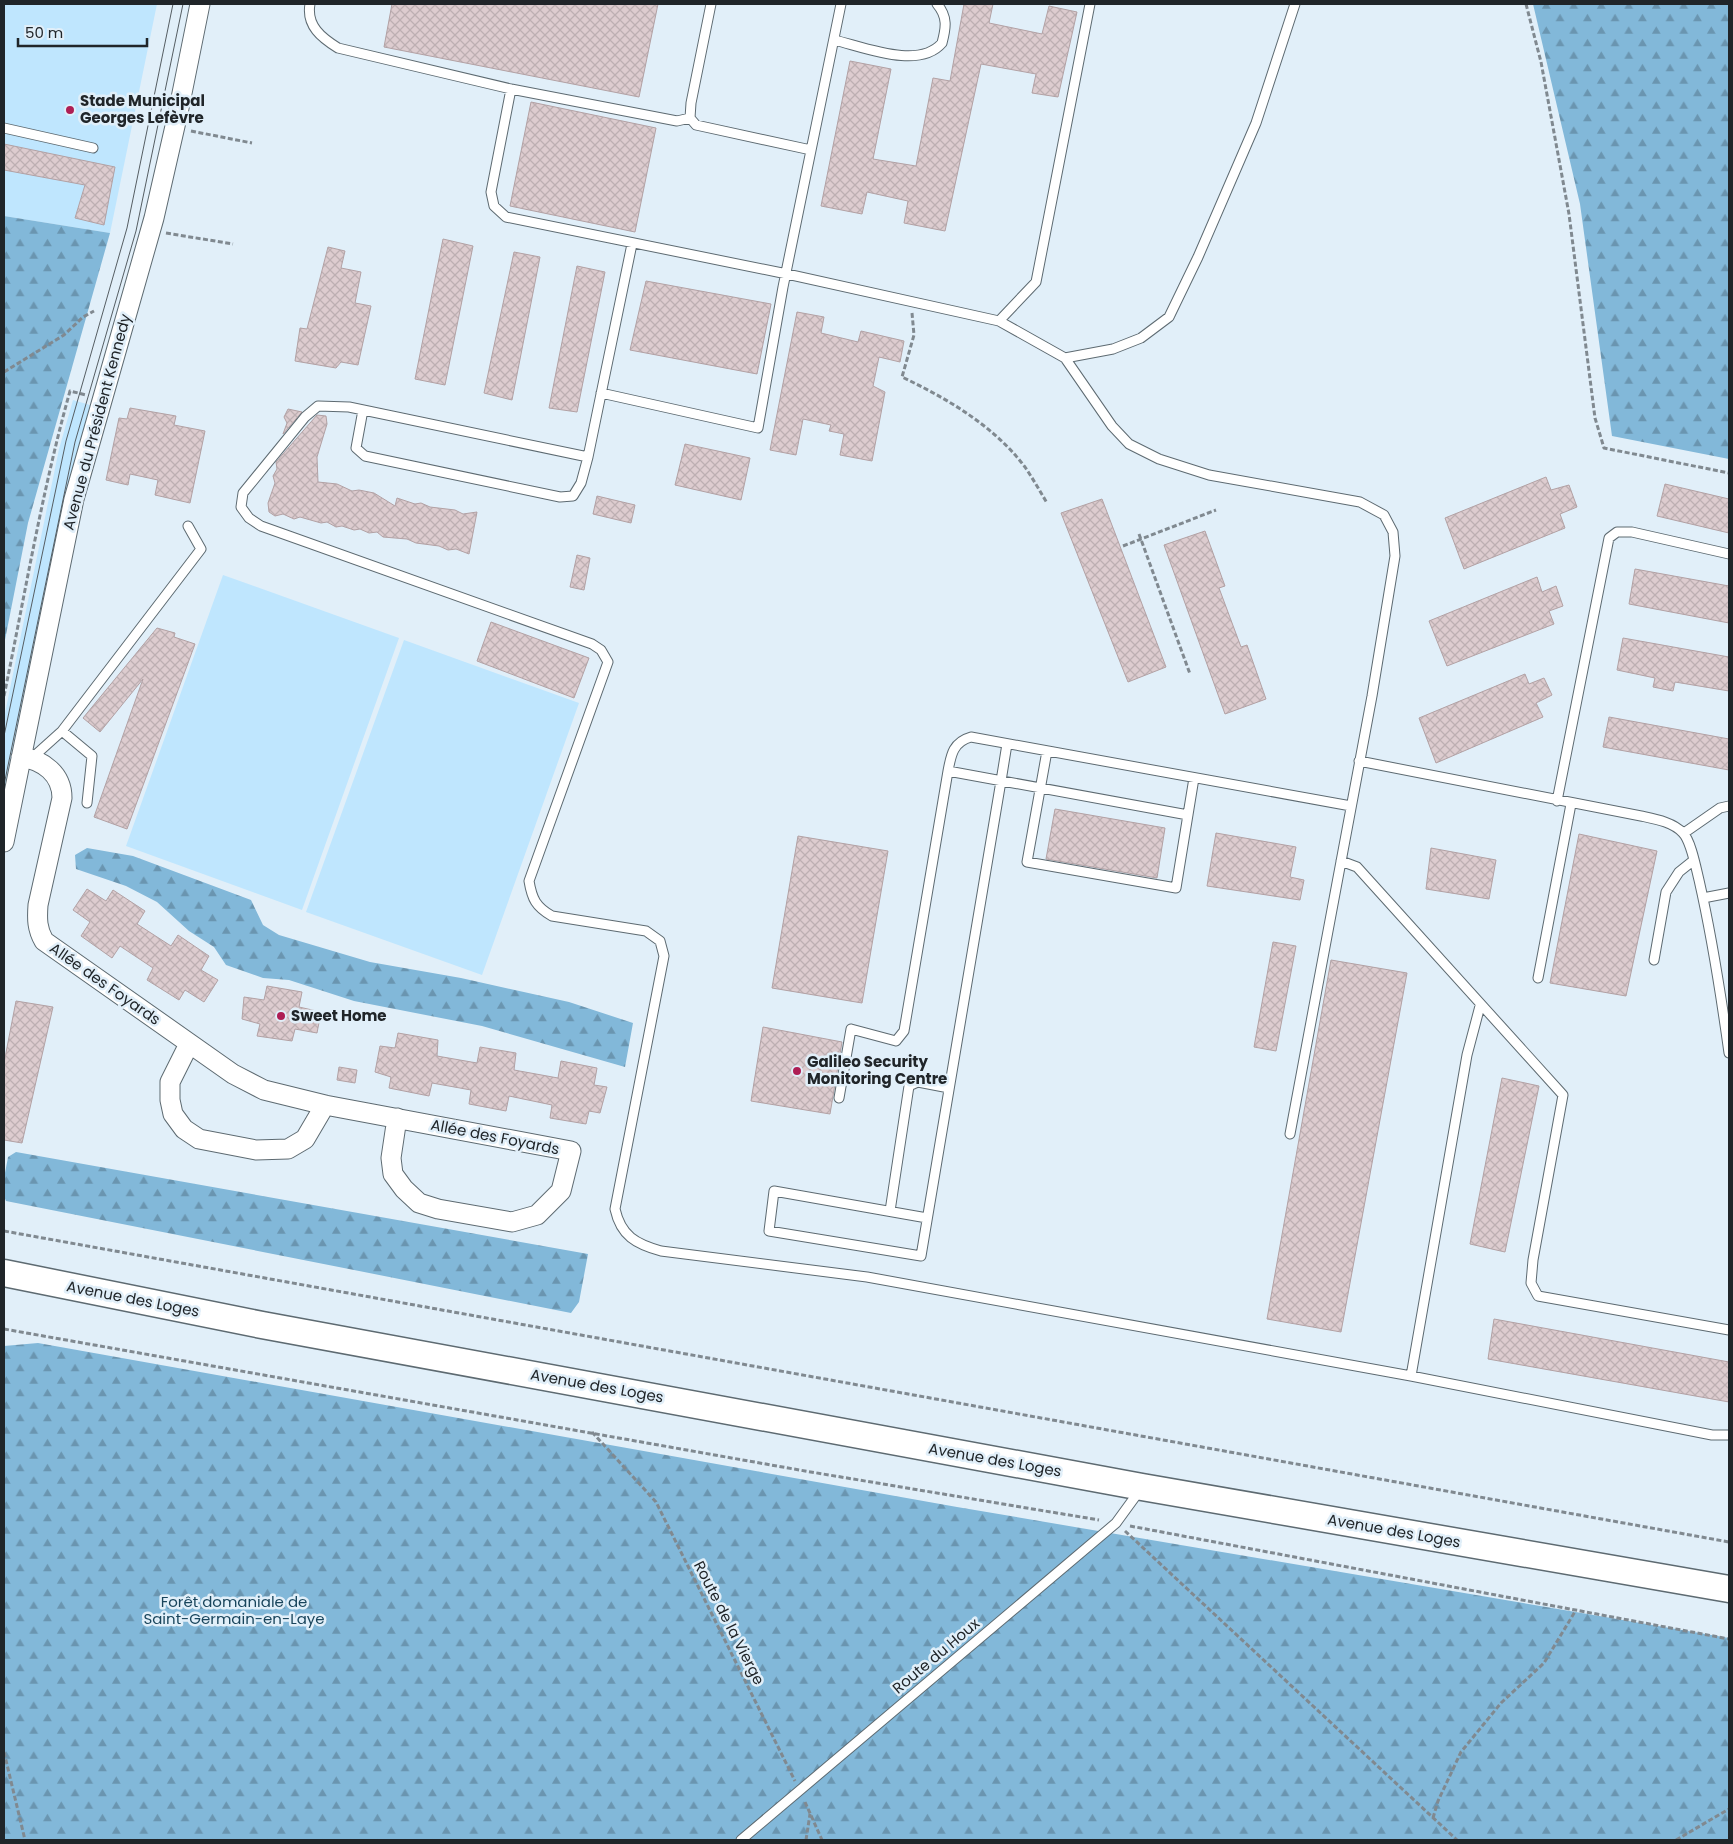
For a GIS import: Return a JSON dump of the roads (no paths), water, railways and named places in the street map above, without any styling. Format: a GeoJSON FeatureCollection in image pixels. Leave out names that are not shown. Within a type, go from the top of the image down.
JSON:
{"type":"FeatureCollection","features":[{"type":"Feature","properties":{"kind":"main road","name":"Avenue des Loges"},"geometry":{"type":"LineString","coordinates":[[4,1273],[262,1325],[1142,1487],[1729,1589]]}},
{"type":"Feature","properties":{"kind":"main road","name":"Avenue des Loges"},"geometry":{"type":"LineString","coordinates":[[4,1290],[262,1325]]}},
{"type":"Feature","properties":{"kind":"street","name":"Avenue du Président Kennedy"},"geometry":{"type":"LineString","coordinates":[[4,842],[26,757],[74,498],[154,218],[200,4]]}},
{"type":"Feature","properties":{"kind":"street","name":"Allée des Foyards"},"geometry":{"type":"LineString","coordinates":[[26,757],[56,775],[62,788],[62,798],[38,904],[37,919],[39,931],[44,941],[233,1074],[264,1090],[324,1104],[571,1151],[561,1191],[537,1215],[512,1222],[438,1209],[420,1203],[404,1189],[393,1174],[391,1158],[397,1118]]}},
{"type":"Feature","properties":{"kind":"street"},"geometry":{"type":"LineString","coordinates":[[189,1044],[170,1082],[170,1100],[174,1114],[184,1129],[199,1139],[256,1150],[288,1149],[305,1139],[324,1104]]}},
{"type":"Feature","properties":{"kind":"lane"},"geometry":{"type":"LineString","coordinates":[[310,4],[309,10],[312,25],[322,38],[338,48],[510,89],[677,121],[690,118]]}},
{"type":"Feature","properties":{"kind":"lane"},"geometry":{"type":"LineString","coordinates":[[711,4],[691,103],[690,118],[696,125],[811,150]]}},
{"type":"Feature","properties":{"kind":"lane"},"geometry":{"type":"LineString","coordinates":[[602,393],[758,428],[841,4]]}},
{"type":"Feature","properties":{"kind":"lane"},"geometry":{"type":"LineString","coordinates":[[834,40],[912,58],[927,54],[942,43],[946,26],[944,12],[937,4]]}},
{"type":"Feature","properties":{"kind":"lane"},"geometry":{"type":"LineString","coordinates":[[1000,321],[1036,282],[1090,4]]}},
{"type":"Feature","properties":{"kind":"lane"},"geometry":{"type":"LineString","coordinates":[[1065,358],[1113,349],[1141,338],[1169,317],[1198,257],[1256,123],[1295,4]]}},
{"type":"Feature","properties":{"kind":"lane"},"geometry":{"type":"LineString","coordinates":[[510,89],[491,192],[494,206],[506,217],[787,274],[910,303],[1000,321],[1065,358],[1118,432],[1129,444],[1159,459],[1208,474],[1360,502],[1384,515],[1393,532],[1395,556],[1290,1134]]}},
{"type":"Feature","properties":{"kind":"lane"},"geometry":{"type":"LineString","coordinates":[[4,128],[93,148]]}},
{"type":"Feature","properties":{"kind":"lane"},"geometry":{"type":"LineString","coordinates":[[363,410],[356,448],[365,456],[560,497],[573,496],[581,483],[588,458],[632,244]]}},
{"type":"Feature","properties":{"kind":"lane"},"geometry":{"type":"LineString","coordinates":[[588,458],[363,410],[318,406],[305,417],[243,493],[241,507],[249,518],[270,529],[592,644],[601,650],[608,662],[528,881],[531,896],[538,908],[552,916],[646,931],[660,941],[664,956],[615,1209],[618,1222],[627,1237],[642,1246],[661,1251],[868,1277],[1411,1376],[1712,1435],[1729,1435]]}},
{"type":"Feature","properties":{"kind":"lane"},"geometry":{"type":"LineString","coordinates":[[26,757],[62,731],[201,549],[188,526]]}},
{"type":"Feature","properties":{"kind":"lane"},"geometry":{"type":"LineString","coordinates":[[1557,801],[1609,538],[1617,532],[1632,532],[1729,554]]}},
{"type":"Feature","properties":{"kind":"lane"},"geometry":{"type":"LineString","coordinates":[[62,731],[92,756],[87,803]]}},
{"type":"Feature","properties":{"kind":"lane"},"geometry":{"type":"LineString","coordinates":[[839,1098],[851,1030],[896,1041],[904,1031],[952,750],[960,740],[971,737],[1351,806]]}},
{"type":"Feature","properties":{"kind":"lane"},"geometry":{"type":"LineString","coordinates":[[928,1218],[774,1191],[769,1231],[921,1256],[928,1218],[950,1088],[1007,744]]}},
{"type":"Feature","properties":{"kind":"lane"},"geometry":{"type":"LineString","coordinates":[[1047,752],[1027,862],[1176,888],[1194,778]]}},
{"type":"Feature","properties":{"kind":"lane"},"geometry":{"type":"LineString","coordinates":[[1359,761],[1665,822],[1684,833],[1694,860],[1726,1010],[1729,1053]]}},
{"type":"Feature","properties":{"kind":"lane"},"geometry":{"type":"LineString","coordinates":[[948,772],[1188,815]]}},
{"type":"Feature","properties":{"kind":"lane"},"geometry":{"type":"LineString","coordinates":[[1538,978],[1571,804]]}},
{"type":"Feature","properties":{"kind":"lane"},"geometry":{"type":"LineString","coordinates":[[1684,833],[1720,808],[1729,806]]}},
{"type":"Feature","properties":{"kind":"lane"},"geometry":{"type":"LineString","coordinates":[[1654,960],[1666,892],[1679,872],[1694,860]]}},
{"type":"Feature","properties":{"kind":"lane"},"geometry":{"type":"LineString","coordinates":[[1341,861],[1357,867],[1480,1006],[1563,1095],[1533,1260],[1531,1283],[1538,1296],[1729,1330]]}},
{"type":"Feature","properties":{"kind":"lane"},"geometry":{"type":"LineString","coordinates":[[1703,898],[1729,894]]}},
{"type":"Feature","properties":{"kind":"lane"},"geometry":{"type":"LineString","coordinates":[[1411,1376],[1467,1054],[1480,1006]]}},
{"type":"Feature","properties":{"kind":"lane"},"geometry":{"type":"LineString","coordinates":[[890,1211],[909,1086],[918,1082],[950,1088]]}},
{"type":"Feature","properties":{"kind":"lane","name":"Route du Houx"},"geometry":{"type":"LineString","coordinates":[[741,1840],[1116,1523],[1142,1487]]}},
{"type":"Feature","properties":{"kind":"tram line"},"geometry":{"type":"LineString","coordinates":[[4,736],[66,441],[127,228],[173,4]]}},
{"type":"Feature","properties":{"kind":"tram line"},"geometry":{"type":"LineString","coordinates":[[4,785],[75,442],[136,231],[183,4]]}},
{"type":"Feature","properties":{"kind":"place","name":"Stade Municipal Georges Lefèvre"},"geometry":{"type":"Point","coordinates":[70,110]}},
{"type":"Feature","properties":{"kind":"place","name":"Sweet Home"},"geometry":{"type":"Point","coordinates":[281,1016]}},
{"type":"Feature","properties":{"kind":"place","name":"Galileo Security Monitoring Centre"},"geometry":{"type":"Point","coordinates":[797,1071]}},
{"type":"Feature","properties":{"kind":"park label","name":"Forêt domaniale de Saint-Germain-en-Laye"},"geometry":{"type":"Point","coordinates":[234,1610]}}]}
